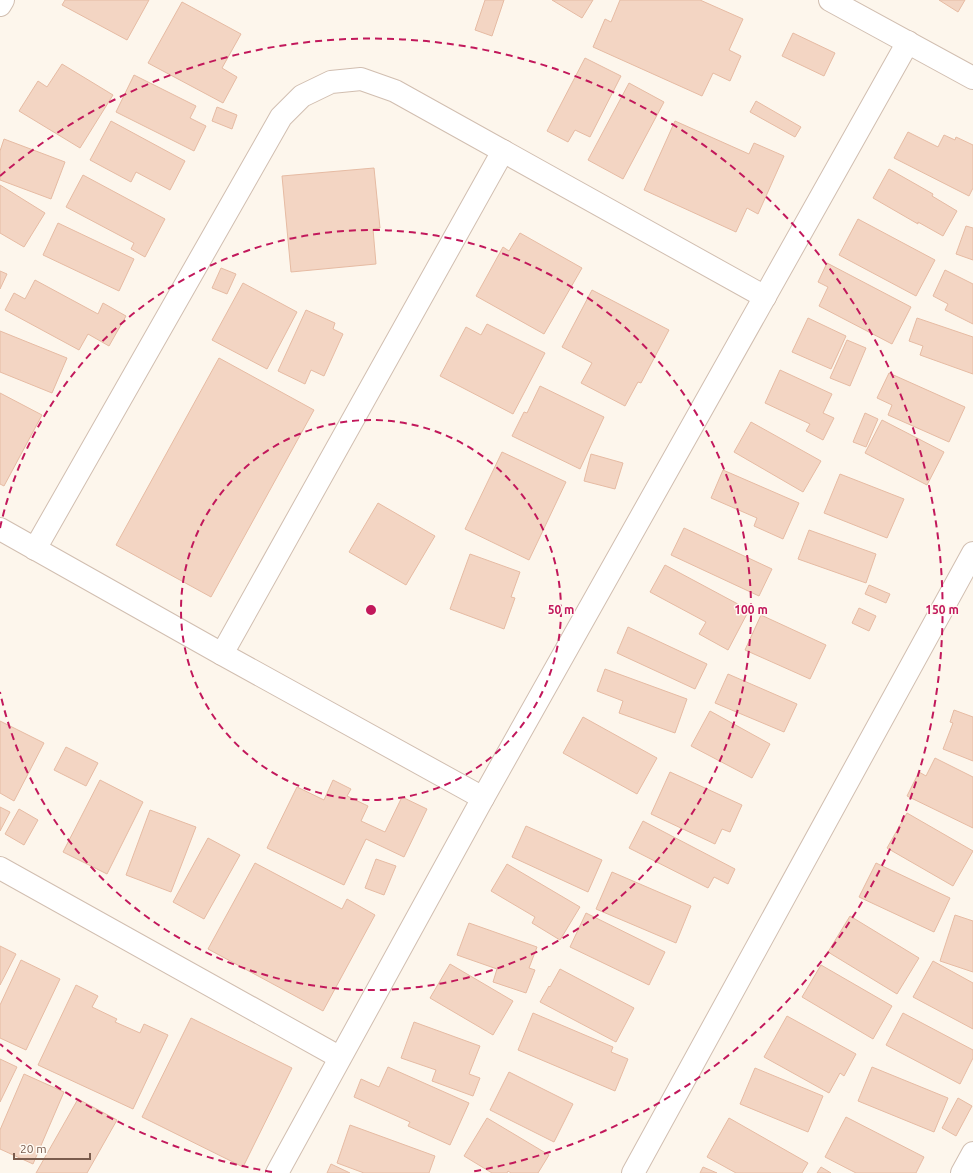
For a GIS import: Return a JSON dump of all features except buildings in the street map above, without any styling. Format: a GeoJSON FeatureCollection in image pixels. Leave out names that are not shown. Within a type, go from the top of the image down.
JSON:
{"type":"FeatureCollection","features":[{"type":"Feature","properties":{"kind":"street"},"geometry":{"type":"LineString","coordinates":[[0,5],[3,0]]}},
{"type":"Feature","properties":{"kind":"street"},"geometry":{"type":"LineString","coordinates":[[830,0],[973,78]]}},
{"type":"Feature","properties":{"kind":"street"},"geometry":{"type":"LineString","coordinates":[[277,1173],[339,1057],[483,798],[908,42]]}},
{"type":"Feature","properties":{"kind":"street"},"geometry":{"type":"LineString","coordinates":[[36,549],[281,116],[302,96],[330,82],[361,79],[395,90],[765,297]]}},
{"type":"Feature","properties":{"kind":"street"},"geometry":{"type":"LineString","coordinates":[[222,654],[503,151]]}},
{"type":"Feature","properties":{"kind":"street"},"geometry":{"type":"LineString","coordinates":[[0,529],[483,798]]}},
{"type":"Feature","properties":{"kind":"street"},"geometry":{"type":"LineString","coordinates":[[633,1173],[973,553]]}},
{"type":"Feature","properties":{"kind":"street"},"geometry":{"type":"LineString","coordinates":[[0,868],[339,1057]]}},
{"type":"Feature","properties":{"kind":"street"},"geometry":{"type":"LineString","coordinates":[[962,1173],[973,1153]]}}]}
